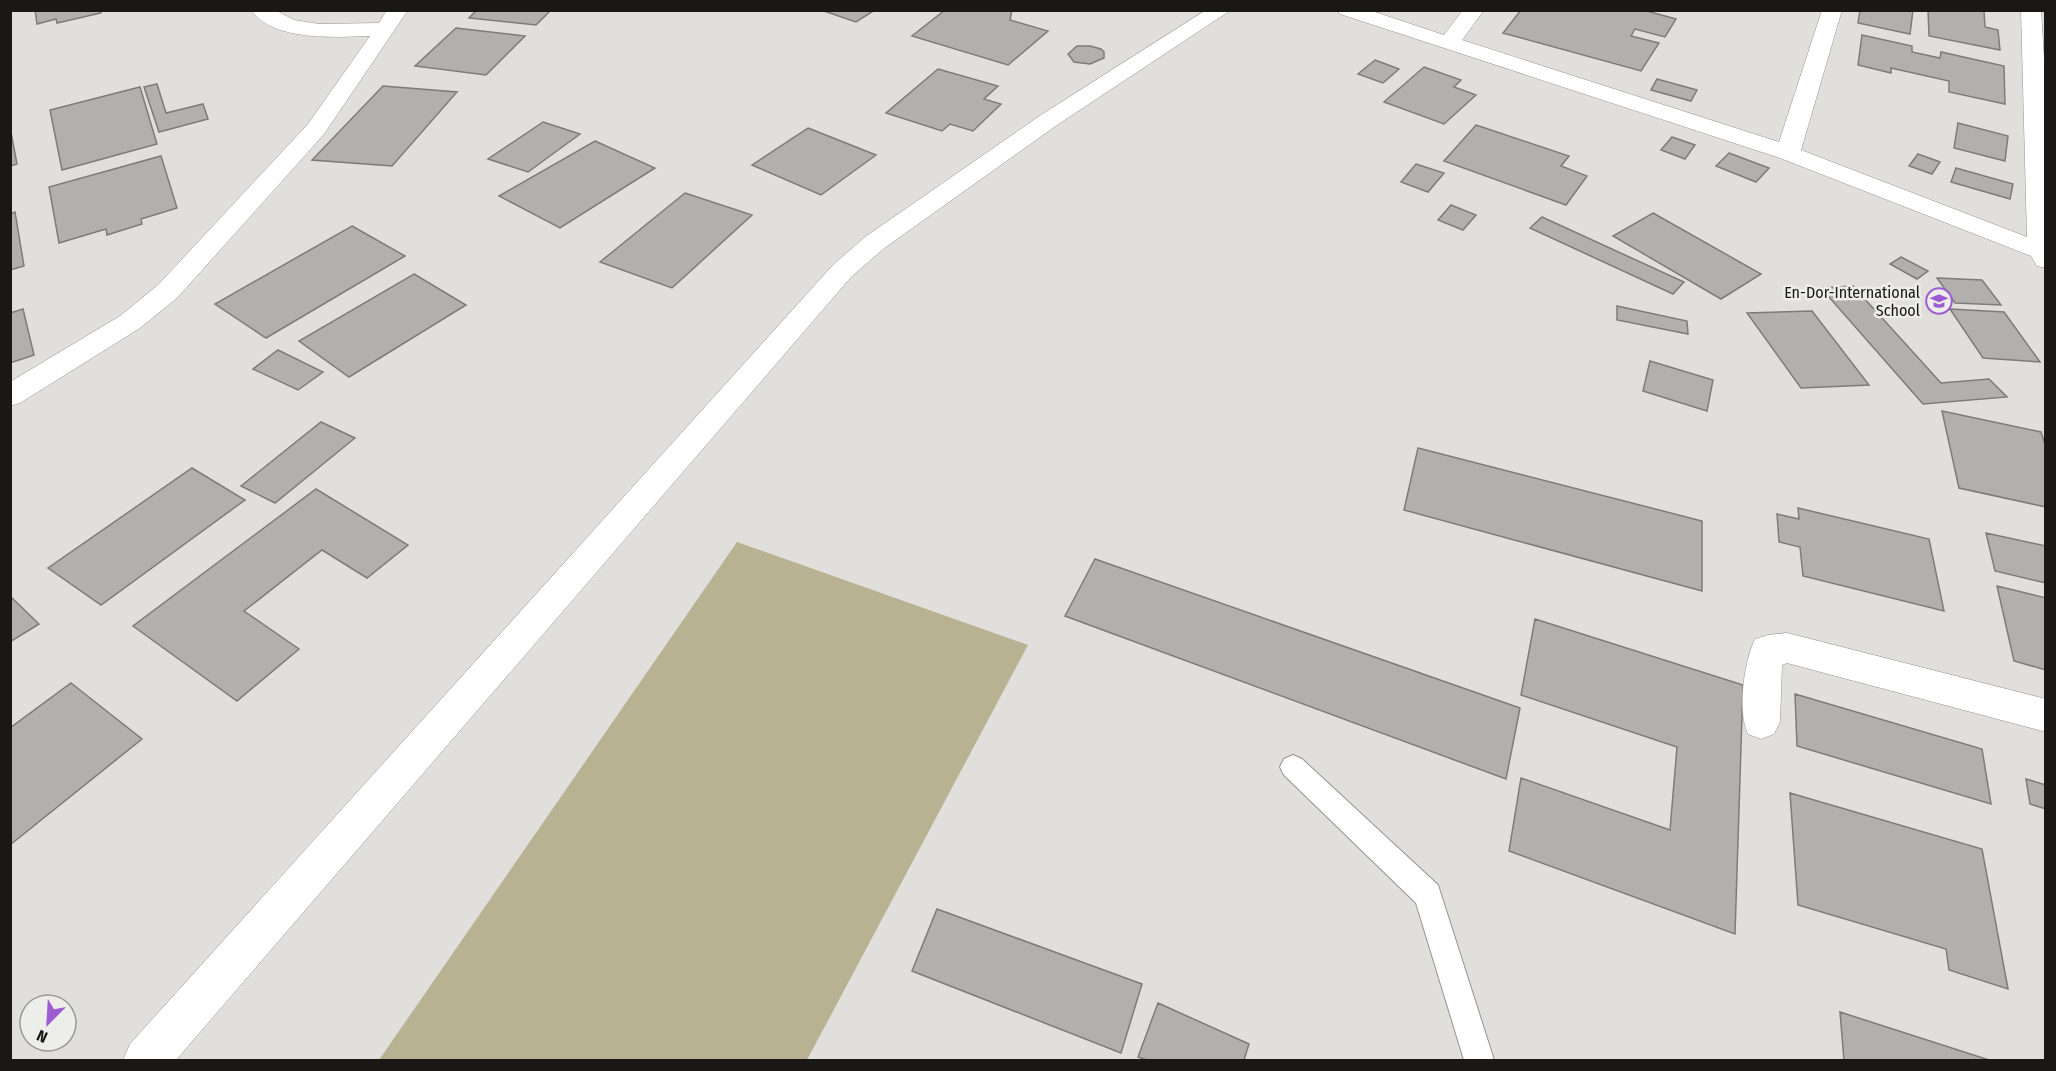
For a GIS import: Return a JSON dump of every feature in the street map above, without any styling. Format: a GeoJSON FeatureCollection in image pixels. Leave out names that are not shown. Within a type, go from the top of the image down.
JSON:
{"type":"FeatureCollection","features":[{"type":"Feature","properties":{"kind":"street"},"geometry":{"type":"LineString","coordinates":[[261,10],[270,20],[308,29],[391,20]]}},
{"type":"Feature","properties":{"kind":"street"},"geometry":{"type":"LineString","coordinates":[[147,1060],[842,271],[874,243],[1023,138],[1221,10]]}},
{"type":"Feature","properties":{"kind":"street"},"geometry":{"type":"LineString","coordinates":[[1347,10],[1788,153],[2043,255],[2031,10]]}},
{"type":"Feature","properties":{"kind":"street"},"geometry":{"type":"LineString","coordinates":[[1449,43],[1474,10]]}},
{"type":"Feature","properties":{"kind":"street"},"geometry":{"type":"LineString","coordinates":[[1788,153],[1832,10]]}},
{"type":"Feature","properties":{"kind":"street"},"geometry":{"type":"LineString","coordinates":[[10,396],[130,322],[168,291],[316,129],[391,20]]}},
{"type":"Feature","properties":{"kind":"street"},"geometry":{"type":"LineString","coordinates":[[1761,722],[1764,666],[1768,650],[1787,648],[2046,716]]}},
{"type":"Feature","properties":{"kind":"lane"},"geometry":{"type":"LineString","coordinates":[[1293,767],[1428,895],[1479,1060]]}},
{"type":"Feature","properties":{"kind":"shaded area"},"geometry":{"type":"Polygon","coordinates":[[[737,542],[1028,645],[807,1060],[379,1060],[737,542]]]}},
{"type":"Feature","properties":{"kind":"building"},"geometry":{"type":"Polygon","coordinates":[[[35,10],[101,10],[101,13],[57,23],[56,19],[37,24],[35,10]]]}},
{"type":"Feature","properties":{"kind":"building"},"geometry":{"type":"Polygon","coordinates":[[[477,10],[551,10],[536,25],[469,18],[477,10]]]}},
{"type":"Feature","properties":{"kind":"building"},"geometry":{"type":"Polygon","coordinates":[[[821,10],[875,10],[856,22],[821,10]]]}},
{"type":"Feature","properties":{"kind":"building"},"geometry":{"type":"Polygon","coordinates":[[[945,10],[1012,10],[1010,20],[1048,31],[1008,65],[912,36],[945,10]]]}},
{"type":"Feature","properties":{"kind":"building"},"geometry":{"type":"Polygon","coordinates":[[[1521,10],[1643,10],[1676,19],[1665,37],[1635,29],[1631,36],[1659,43],[1641,71],[1503,33],[1521,10]]]}},
{"type":"Feature","properties":{"kind":"building"},"geometry":{"type":"Polygon","coordinates":[[[1860,10],[1913,10],[1910,34],[1858,23],[1860,10]]]}},
{"type":"Feature","properties":{"kind":"building"},"geometry":{"type":"Polygon","coordinates":[[[1928,10],[1984,11],[1985,27],[1998,30],[2000,50],[1929,36],[1928,10]]]}},
{"type":"Feature","properties":{"kind":"building"},"geometry":{"type":"Polygon","coordinates":[[[456,28],[525,36],[486,75],[415,66],[456,28]]]}},
{"type":"Feature","properties":{"kind":"building"},"geometry":{"type":"Polygon","coordinates":[[[1862,35],[1912,46],[1912,52],[1940,58],[1941,52],[2004,66],[2005,104],[1949,92],[1949,81],[1891,68],[1891,73],[1858,65],[1862,35]]]}},
{"type":"Feature","properties":{"kind":"building"},"geometry":{"type":"Polygon","coordinates":[[[1077,46],[1101,49],[1104,52],[1104,58],[1090,64],[1074,62],[1068,54],[1077,46]]]}},
{"type":"Feature","properties":{"kind":"building"},"geometry":{"type":"Polygon","coordinates":[[[1375,60],[1399,69],[1383,83],[1358,74],[1375,60]]]}},
{"type":"Feature","properties":{"kind":"building"},"geometry":{"type":"Polygon","coordinates":[[[1424,67],[1461,80],[1454,87],[1476,95],[1444,124],[1384,102],[1424,67]]]}},
{"type":"Feature","properties":{"kind":"building"},"geometry":{"type":"Polygon","coordinates":[[[938,69],[998,86],[984,99],[1001,104],[973,131],[950,124],[942,131],[886,113],[938,69]]]}},
{"type":"Feature","properties":{"kind":"building"},"geometry":{"type":"Polygon","coordinates":[[[1657,79],[1697,90],[1691,101],[1651,90],[1657,79]]]}},
{"type":"Feature","properties":{"kind":"building"},"geometry":{"type":"Polygon","coordinates":[[[157,84],[166,113],[203,104],[208,119],[159,132],[144,87],[157,84]]]}},
{"type":"Feature","properties":{"kind":"building"},"geometry":{"type":"Polygon","coordinates":[[[383,86],[457,92],[392,166],[312,160],[383,86]]]}},
{"type":"Feature","properties":{"kind":"building"},"geometry":{"type":"Polygon","coordinates":[[[140,87],[157,144],[62,170],[50,110],[140,87]]]}},
{"type":"Feature","properties":{"kind":"building"},"geometry":{"type":"Polygon","coordinates":[[[543,122],[580,134],[528,172],[488,159],[543,122]]]}},
{"type":"Feature","properties":{"kind":"building"},"geometry":{"type":"Polygon","coordinates":[[[1958,123],[2008,136],[2005,161],[1954,148],[1958,123]]]}},
{"type":"Feature","properties":{"kind":"building"},"geometry":{"type":"Polygon","coordinates":[[[1476,125],[1569,156],[1561,166],[1587,176],[1566,205],[1444,161],[1476,125]]]}},
{"type":"Feature","properties":{"kind":"building"},"geometry":{"type":"Polygon","coordinates":[[[10,127],[17,164],[10,166],[10,127]]]}},
{"type":"Feature","properties":{"kind":"building"},"geometry":{"type":"Polygon","coordinates":[[[808,128],[876,155],[821,195],[752,165],[808,128]]]}},
{"type":"Feature","properties":{"kind":"building"},"geometry":{"type":"Polygon","coordinates":[[[1672,137],[1695,145],[1685,159],[1661,150],[1672,137]]]}},
{"type":"Feature","properties":{"kind":"building"},"geometry":{"type":"Polygon","coordinates":[[[595,141],[655,168],[560,228],[499,196],[595,141]]]}},
{"type":"Feature","properties":{"kind":"building"},"geometry":{"type":"Polygon","coordinates":[[[1729,153],[1769,168],[1756,182],[1716,166],[1729,153]]]}},
{"type":"Feature","properties":{"kind":"building"},"geometry":{"type":"Polygon","coordinates":[[[1918,154],[1940,162],[1932,174],[1909,166],[1918,154]]]}},
{"type":"Feature","properties":{"kind":"building"},"geometry":{"type":"Polygon","coordinates":[[[161,156],[177,208],[141,219],[142,224],[107,235],[106,229],[59,243],[49,187],[161,156]]]}},
{"type":"Feature","properties":{"kind":"building"},"geometry":{"type":"Polygon","coordinates":[[[1416,164],[1444,173],[1428,192],[1401,182],[1416,164]]]}},
{"type":"Feature","properties":{"kind":"building"},"geometry":{"type":"Polygon","coordinates":[[[1956,168],[2013,184],[2010,199],[1951,182],[1956,168]]]}},
{"type":"Feature","properties":{"kind":"building"},"geometry":{"type":"Polygon","coordinates":[[[685,193],[752,215],[672,288],[600,262],[685,193]]]}},
{"type":"Feature","properties":{"kind":"building"},"geometry":{"type":"Polygon","coordinates":[[[1451,205],[1476,215],[1463,230],[1438,220],[1451,205]]]}},
{"type":"Feature","properties":{"kind":"building"},"geometry":{"type":"Polygon","coordinates":[[[15,212],[24,266],[10,270],[10,214],[15,212]]]}},
{"type":"Feature","properties":{"kind":"building"},"geometry":{"type":"Polygon","coordinates":[[[1653,213],[1761,274],[1721,299],[1613,236],[1653,213]]]}},
{"type":"Feature","properties":{"kind":"building"},"geometry":{"type":"Polygon","coordinates":[[[1542,217],[1684,282],[1673,294],[1530,228],[1542,217]]]}},
{"type":"Feature","properties":{"kind":"building"},"geometry":{"type":"Polygon","coordinates":[[[352,226],[405,256],[266,338],[215,304],[352,226]]]}},
{"type":"Feature","properties":{"kind":"building"},"geometry":{"type":"Polygon","coordinates":[[[1901,257],[1928,271],[1917,279],[1890,264],[1901,257]]]}},
{"type":"Feature","properties":{"kind":"building"},"geometry":{"type":"Polygon","coordinates":[[[414,274],[466,305],[349,377],[299,341],[414,274]]]}},
{"type":"Feature","properties":{"kind":"building"},"geometry":{"type":"Polygon","coordinates":[[[1937,278],[1982,280],[2001,305],[1955,303],[1937,278]]]}},
{"type":"Feature","properties":{"kind":"building"},"geometry":{"type":"Polygon","coordinates":[[[1853,286],[1941,383],[1989,379],[2007,397],[1923,404],[1821,288],[1853,286]]]}},
{"type":"Feature","properties":{"kind":"building"},"geometry":{"type":"Polygon","coordinates":[[[1617,306],[1687,321],[1688,334],[1617,320],[1617,306]]]}},
{"type":"Feature","properties":{"kind":"building"},"geometry":{"type":"Polygon","coordinates":[[[23,309],[34,355],[10,363],[10,313],[23,309]]]}},
{"type":"Feature","properties":{"kind":"building"},"geometry":{"type":"Polygon","coordinates":[[[1950,309],[2004,312],[2040,362],[1983,358],[1950,309]]]}},
{"type":"Feature","properties":{"kind":"building"},"geometry":{"type":"Polygon","coordinates":[[[1812,311],[1869,385],[1801,388],[1747,313],[1812,311]]]}},
{"type":"Feature","properties":{"kind":"building"},"geometry":{"type":"Polygon","coordinates":[[[278,350],[323,372],[298,390],[253,369],[278,350]]]}},
{"type":"Feature","properties":{"kind":"building"},"geometry":{"type":"Polygon","coordinates":[[[1650,361],[1713,380],[1707,411],[1643,391],[1650,361]]]}},
{"type":"Feature","properties":{"kind":"building"},"geometry":{"type":"Polygon","coordinates":[[[1942,411],[2041,432],[2046,447],[2046,507],[1959,488],[1942,411]]]}},
{"type":"Feature","properties":{"kind":"building"},"geometry":{"type":"Polygon","coordinates":[[[321,422],[355,438],[275,503],[241,486],[321,422]]]}},
{"type":"Feature","properties":{"kind":"building"},"geometry":{"type":"Polygon","coordinates":[[[1418,448],[1702,521],[1702,591],[1404,510],[1418,448]]]}},
{"type":"Feature","properties":{"kind":"building"},"geometry":{"type":"Polygon","coordinates":[[[192,468],[245,500],[101,605],[48,568],[192,468]]]}},
{"type":"Feature","properties":{"kind":"building"},"geometry":{"type":"Polygon","coordinates":[[[316,489],[408,545],[367,578],[322,550],[244,611],[299,649],[237,701],[133,626],[316,489]]]}},
{"type":"Feature","properties":{"kind":"building"},"geometry":{"type":"Polygon","coordinates":[[[1798,508],[1929,539],[1944,611],[1803,576],[1800,547],[1779,542],[1777,514],[1799,519],[1798,508]]]}},
{"type":"Feature","properties":{"kind":"building"},"geometry":{"type":"Polygon","coordinates":[[[1986,533],[2046,546],[2046,583],[1995,571],[1986,533]]]}},
{"type":"Feature","properties":{"kind":"building"},"geometry":{"type":"Polygon","coordinates":[[[1095,559],[1520,708],[1506,779],[1065,616],[1095,559]]]}},
{"type":"Feature","properties":{"kind":"building"},"geometry":{"type":"Polygon","coordinates":[[[1997,586],[2046,598],[2046,670],[2014,661],[1997,586]]]}},
{"type":"Feature","properties":{"kind":"building"},"geometry":{"type":"Polygon","coordinates":[[[10,596],[39,624],[10,642],[10,596]]]}},
{"type":"Feature","properties":{"kind":"building"},"geometry":{"type":"Polygon","coordinates":[[[1535,619],[1743,685],[1735,934],[1509,851],[1521,778],[1670,830],[1677,747],[1521,695],[1535,619]]]}},
{"type":"Feature","properties":{"kind":"building"},"geometry":{"type":"Polygon","coordinates":[[[71,683],[142,739],[10,845],[10,728],[71,683]]]}},
{"type":"Feature","properties":{"kind":"building"},"geometry":{"type":"Polygon","coordinates":[[[1795,694],[1982,749],[1991,804],[1797,746],[1795,694]]]}},
{"type":"Feature","properties":{"kind":"building"},"geometry":{"type":"Polygon","coordinates":[[[2026,779],[2046,785],[2046,809],[2030,804],[2026,779]]]}},
{"type":"Feature","properties":{"kind":"building"},"geometry":{"type":"Polygon","coordinates":[[[1790,793],[1982,849],[2008,989],[1949,970],[1946,949],[1798,905],[1790,793]]]}},
{"type":"Feature","properties":{"kind":"building"},"geometry":{"type":"Polygon","coordinates":[[[937,909],[1142,984],[1121,1053],[912,971],[937,909]]]}},
{"type":"Feature","properties":{"kind":"building"},"geometry":{"type":"Polygon","coordinates":[[[1158,1003],[1249,1044],[1244,1060],[1147,1060],[1138,1057],[1158,1003]]]}},
{"type":"Feature","properties":{"kind":"building"},"geometry":{"type":"Polygon","coordinates":[[[1840,1012],[1989,1060],[1844,1060],[1840,1012]]]}},
{"type":"Feature","properties":{"kind":"place","name":"En-Dor-International School"},"geometry":{"type":"Point","coordinates":[1939,301]}}]}
